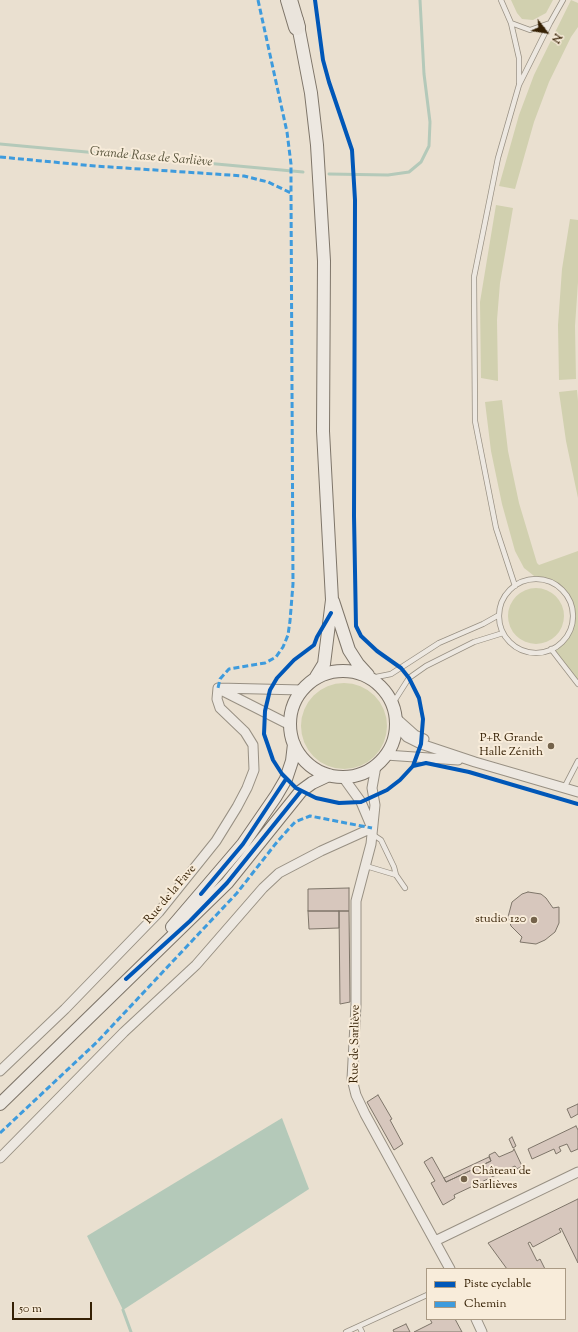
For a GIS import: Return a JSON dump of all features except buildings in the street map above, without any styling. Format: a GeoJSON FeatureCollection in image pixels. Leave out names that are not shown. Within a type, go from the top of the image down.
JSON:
{"type":"FeatureCollection","features":[{"type":"Feature","properties":{"kind":"highway"},"geometry":{"type":"LineString","coordinates":[[289,0],[297,27]]}},
{"type":"Feature","properties":{"kind":"main road"},"geometry":{"type":"LineString","coordinates":[[296,0],[297,27],[311,93],[317,153],[324,261],[323,431],[332,600],[324,664],[316,677],[302,690],[295,700],[291,712],[290,725],[294,744],[300,756],[310,766],[325,774],[342,777],[360,774],[376,766],[386,756],[394,740],[396,722],[393,703],[384,688],[371,678],[358,664],[350,650],[332,600]]}},
{"type":"Feature","properties":{"kind":"main road"},"geometry":{"type":"LineString","coordinates":[[316,677],[330,672],[344,670],[358,672],[371,678]]}},
{"type":"Feature","properties":{"kind":"main road"},"geometry":{"type":"LineString","coordinates":[[126,979],[221,872],[243,844],[286,779],[292,761],[294,744]]}},
{"type":"Feature","properties":{"kind":"main road"},"geometry":{"type":"LineString","coordinates":[[0,1104],[126,979],[201,909],[203,900],[296,788],[325,774]]}},
{"type":"Feature","properties":{"kind":"street"},"geometry":{"type":"LineString","coordinates":[[218,688],[302,690]]}},
{"type":"Feature","properties":{"kind":"street"},"geometry":{"type":"LineString","coordinates":[[218,688],[265,710],[290,725]]}},
{"type":"Feature","properties":{"kind":"street","name":"Rue de la Fave"},"geometry":{"type":"LineString","coordinates":[[0,1071],[86,988],[159,912],[216,841],[237,806],[247,788],[254,770],[253,745],[245,732],[220,708],[217,699],[218,688]]}},
{"type":"Feature","properties":{"kind":"street"},"geometry":{"type":"LineString","coordinates":[[396,722],[407,737],[421,744],[475,762],[578,792]]}},
{"type":"Feature","properties":{"kind":"street"},"geometry":{"type":"LineString","coordinates":[[386,756],[416,756],[475,762]]}},
{"type":"Feature","properties":{"kind":"street","name":"Rue de Sarliève"},"geometry":{"type":"LineString","coordinates":[[376,766],[372,788],[375,805],[372,831],[366,866],[356,901],[356,1005],[352,1079],[356,1095],[365,1114],[449,1268]]}},
{"type":"Feature","properties":{"kind":"street"},"geometry":{"type":"LineString","coordinates":[[0,1158],[124,1032],[196,965],[263,888],[279,873],[321,851],[372,831],[361,802],[342,777]]}},
{"type":"Feature","properties":{"kind":"street"},"geometry":{"type":"LineString","coordinates":[[435,1241],[578,1172]]}},
{"type":"Feature","properties":{"kind":"street"},"geometry":{"type":"LineString","coordinates":[[476,1320],[482,1332]]}},
{"type":"Feature","properties":{"kind":"lane"},"geometry":{"type":"LineString","coordinates":[[501,0],[511,23],[519,58],[519,85]]}},
{"type":"Feature","properties":{"kind":"lane"},"geometry":{"type":"LineString","coordinates":[[515,586],[496,528],[475,421],[474,277],[498,158],[519,85],[563,0]]}},
{"type":"Feature","properties":{"kind":"lane"},"geometry":{"type":"LineString","coordinates":[[511,23],[530,30],[550,23]]}},
{"type":"Feature","properties":{"kind":"lane"},"geometry":{"type":"LineString","coordinates":[[538,579],[550,582],[560,588],[568,597],[572,609],[571,627],[561,642],[551,649],[541,652],[530,652],[519,649],[510,642],[503,633],[499,614],[501,604],[507,594],[515,586],[526,580],[538,579]]}},
{"type":"Feature","properties":{"kind":"lane"},"geometry":{"type":"LineString","coordinates":[[371,678],[391,674],[439,643],[483,624],[499,614]]}},
{"type":"Feature","properties":{"kind":"lane"},"geometry":{"type":"LineString","coordinates":[[393,703],[409,678],[426,666],[474,642],[503,633]]}},
{"type":"Feature","properties":{"kind":"lane"},"geometry":{"type":"LineString","coordinates":[[551,649],[578,684]]}},
{"type":"Feature","properties":{"kind":"lane"},"geometry":{"type":"LineString","coordinates":[[564,788],[578,760]]}},
{"type":"Feature","properties":{"kind":"lane"},"geometry":{"type":"LineString","coordinates":[[372,831],[386,850],[396,875],[405,888]]}},
{"type":"Feature","properties":{"kind":"lane"},"geometry":{"type":"LineString","coordinates":[[366,866],[396,875]]}},
{"type":"Feature","properties":{"kind":"lane"},"geometry":{"type":"LineString","coordinates":[[346,1332],[426,1295]]}},
{"type":"Feature","properties":{"kind":"lane"},"geometry":{"type":"LineString","coordinates":[[359,1326],[362,1332]]}},
{"type":"Feature","properties":{"kind":"shaded area"},"geometry":{"type":"Polygon","coordinates":[[[511,0],[553,0],[546,13],[533,20],[522,19],[517,13],[511,0]]]}},
{"type":"Feature","properties":{"kind":"shaded area"},"geometry":{"type":"Polygon","coordinates":[[[571,0],[578,3],[578,27],[571,37],[549,82],[534,122],[515,189],[499,186],[519,115],[534,75],[571,0]]]}},
{"type":"Feature","properties":{"kind":"shaded area"},"geometry":{"type":"Polygon","coordinates":[[[496,205],[513,208],[500,283],[497,320],[498,381],[481,378],[480,302],[496,205]]]}},
{"type":"Feature","properties":{"kind":"shaded area"},"geometry":{"type":"Polygon","coordinates":[[[570,219],[578,220],[578,282],[575,326],[576,379],[559,380],[558,325],[562,269],[570,219]]]}},
{"type":"Feature","properties":{"kind":"shaded area"},"geometry":{"type":"Polygon","coordinates":[[[577,390],[578,498],[566,441],[559,392],[577,390]]]}},
{"type":"Feature","properties":{"kind":"shaded area"},"geometry":{"type":"Polygon","coordinates":[[[502,400],[508,451],[519,503],[537,563],[539,565],[578,551],[578,684],[551,649],[561,642],[569,633],[572,621],[572,609],[568,597],[560,588],[550,581],[538,579],[524,568],[515,551],[502,504],[491,451],[485,402],[502,400]]]}},
{"type":"Feature","properties":{"kind":"shaded area"},"geometry":{"type":"Polygon","coordinates":[[[536,588],[547,590],[556,596],[562,605],[564,616],[562,627],[556,636],[547,642],[536,644],[525,642],[516,636],[510,627],[508,616],[510,605],[516,596],[525,590],[536,588]]]}},
{"type":"Feature","properties":{"kind":"shaded area"},"geometry":{"type":"Polygon","coordinates":[[[344,683],[360,686],[368,690],[380,702],[384,710],[387,726],[384,742],[380,750],[368,762],[360,766],[344,769],[328,766],[320,762],[308,750],[304,742],[301,726],[304,710],[308,702],[320,690],[328,686],[344,683]]]}},
{"type":"Feature","properties":{"kind":"shaded area"},"geometry":{"type":"Polygon","coordinates":[[[282,1118],[309,1189],[123,1310],[87,1236],[282,1118]]]}},
{"type":"Feature","properties":{"kind":"waterway","name":"Grande Rase de Sarliève"},"geometry":{"type":"LineString","coordinates":[[329,174],[388,175],[409,172],[421,162],[429,146],[430,122],[424,74],[420,0]]}},
{"type":"Feature","properties":{"kind":"waterway","name":"Grande Rase de Sarliève"},"geometry":{"type":"LineString","coordinates":[[0,144],[303,172]]}},
{"type":"Feature","properties":{"kind":"waterway"},"geometry":{"type":"LineString","coordinates":[[123,1310],[131,1332]]}},
{"type":"Feature","properties":{"kind":"marked path"},"geometry":{"type":"LineString","coordinates":[[258,0],[287,132],[291,164],[291,193]]}},
{"type":"Feature","properties":{"kind":"marked path"},"geometry":{"type":"LineString","coordinates":[[0,157],[95,166],[244,176],[268,182],[291,193],[293,584],[288,635],[283,647],[276,657],[265,663],[229,669],[220,679],[218,688]]}},
{"type":"Feature","properties":{"kind":"marked path"},"geometry":{"type":"LineString","coordinates":[[0,1133],[97,1042],[237,893],[277,842],[295,822],[310,816],[372,828]]}},
{"type":"Feature","properties":{"kind":"cycle path"},"geometry":{"type":"LineString","coordinates":[[315,0],[323,60],[352,150],[355,200],[354,516],[356,626],[361,636],[377,651],[401,668],[409,678],[419,698],[423,719],[421,744],[413,766],[400,780],[387,790],[361,802],[339,803],[316,798],[296,788],[282,774],[273,760],[264,734],[265,711],[270,690],[277,678],[294,660],[314,645],[331,613]]}},
{"type":"Feature","properties":{"kind":"cycle path"},"geometry":{"type":"LineString","coordinates":[[413,766],[426,763],[469,772],[578,804]]}},
{"type":"Feature","properties":{"kind":"cycle path"},"geometry":{"type":"LineString","coordinates":[[201,894],[243,844],[286,779]]}},
{"type":"Feature","properties":{"kind":"cycle path"},"geometry":{"type":"LineString","coordinates":[[126,979],[190,921],[227,883],[301,791]]}},
{"type":"Feature","properties":{"kind":"place","name":"P+R Grande Halle Zénith"},"geometry":{"type":"Point","coordinates":[551,746]}},
{"type":"Feature","properties":{"kind":"place","name":"studio 120"},"geometry":{"type":"Point","coordinates":[534,920]}},
{"type":"Feature","properties":{"kind":"place","name":"Château de Sarlièves"},"geometry":{"type":"Point","coordinates":[464,1179]}}]}
